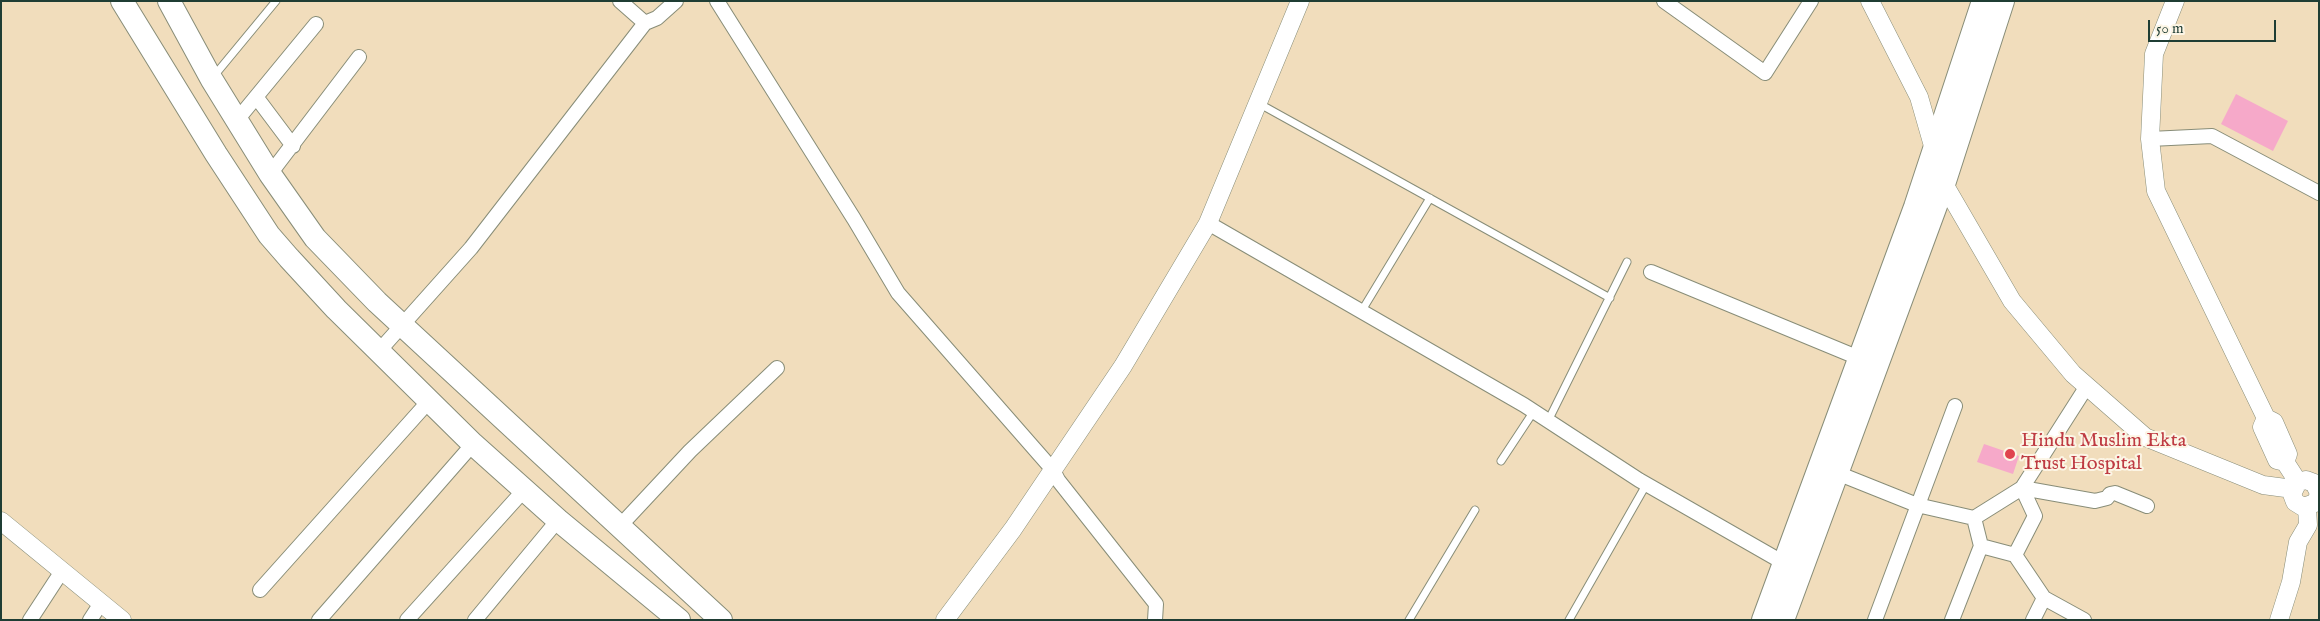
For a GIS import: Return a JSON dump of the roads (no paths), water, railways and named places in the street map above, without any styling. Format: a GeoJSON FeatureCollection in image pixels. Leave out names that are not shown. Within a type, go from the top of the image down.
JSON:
{"type":"FeatureCollection","features":[{"type":"Feature","properties":{"kind":"main road"},"geometry":{"type":"LineString","coordinates":[[122,1],[216,154],[269,234],[336,309],[473,444],[558,520],[679,620]]}},
{"type":"Feature","properties":{"kind":"main road"},"geometry":{"type":"LineString","coordinates":[[169,1],[212,80],[270,174],[315,238],[377,302],[619,528],[721,620]]}},
{"type":"Feature","properties":{"kind":"main road"},"geometry":{"type":"LineString","coordinates":[[1763,620],[1915,207],[1983,1]]}},
{"type":"Feature","properties":{"kind":"main road"},"geometry":{"type":"LineString","coordinates":[[1783,620],[1944,184],[2003,1]]}},
{"type":"Feature","properties":{"kind":"street"},"geometry":{"type":"LineString","coordinates":[[620,1],[645,23]]}},
{"type":"Feature","properties":{"kind":"street"},"geometry":{"type":"LineString","coordinates":[[379,351],[471,248],[645,23],[657,18],[676,1]]}},
{"type":"Feature","properties":{"kind":"street"},"geometry":{"type":"LineString","coordinates":[[718,1],[898,293],[1052,470],[1156,604],[1155,620]]}},
{"type":"Feature","properties":{"kind":"street"},"geometry":{"type":"LineString","coordinates":[[945,620],[1013,529],[1123,366],[1208,223],[1300,1]]}},
{"type":"Feature","properties":{"kind":"street"},"geometry":{"type":"LineString","coordinates":[[1664,1],[1765,73],[1811,1]]}},
{"type":"Feature","properties":{"kind":"street"},"geometry":{"type":"LineString","coordinates":[[1870,1],[1919,97],[1944,184],[2012,301],[2073,374],[2145,437],[2263,485],[2295,486],[2310,481],[2316,493],[2313,528],[2298,542],[2291,582],[2279,620]]}},
{"type":"Feature","properties":{"kind":"street"},"geometry":{"type":"LineString","coordinates":[[2175,1],[2154,54],[2150,139],[2156,191],[2266,418],[2262,427],[2277,460],[2285,462],[2295,486],[2292,494],[2295,502],[2316,493]]}},
{"type":"Feature","properties":{"kind":"street"},"geometry":{"type":"LineString","coordinates":[[237,120],[316,24]]}},
{"type":"Feature","properties":{"kind":"street"},"geometry":{"type":"LineString","coordinates":[[270,174],[359,57]]}},
{"type":"Feature","properties":{"kind":"street"},"geometry":{"type":"LineString","coordinates":[[257,98],[293,146]]}},
{"type":"Feature","properties":{"kind":"street"},"geometry":{"type":"LineString","coordinates":[[2150,139],[2212,136],[2319,193]]}},
{"type":"Feature","properties":{"kind":"street"},"geometry":{"type":"LineString","coordinates":[[1208,223],[1534,411],[1646,484],[1784,563]]}},
{"type":"Feature","properties":{"kind":"street"},"geometry":{"type":"LineString","coordinates":[[1651,272],[1859,358]]}},
{"type":"Feature","properties":{"kind":"street"},"geometry":{"type":"LineString","coordinates":[[619,528],[690,451],[777,368]]}},
{"type":"Feature","properties":{"kind":"street"},"geometry":{"type":"LineString","coordinates":[[1837,473],[1917,505],[1974,518],[2022,488],[2086,386]]}},
{"type":"Feature","properties":{"kind":"street"},"geometry":{"type":"LineString","coordinates":[[260,590],[429,401]]}},
{"type":"Feature","properties":{"kind":"street"},"geometry":{"type":"LineString","coordinates":[[1875,620],[1955,406]]}},
{"type":"Feature","properties":{"kind":"street"},"geometry":{"type":"LineString","coordinates":[[319,620],[473,444]]}},
{"type":"Feature","properties":{"kind":"street"},"geometry":{"type":"LineString","coordinates":[[2022,488],[2095,501],[2107,498],[2110,494],[2115,493],[2147,506]]}},
{"type":"Feature","properties":{"kind":"street"},"geometry":{"type":"LineString","coordinates":[[2015,554],[2035,516],[2022,488]]}},
{"type":"Feature","properties":{"kind":"street"},"geometry":{"type":"LineString","coordinates":[[408,620],[525,489]]}},
{"type":"Feature","properties":{"kind":"street"},"geometry":{"type":"LineString","coordinates":[[1952,620],[1981,546],[1974,518]]}},
{"type":"Feature","properties":{"kind":"street"},"geometry":{"type":"LineString","coordinates":[[475,620],[558,520]]}},
{"type":"Feature","properties":{"kind":"street"},"geometry":{"type":"LineString","coordinates":[[1,521],[122,620]]}},
{"type":"Feature","properties":{"kind":"street"},"geometry":{"type":"LineString","coordinates":[[1981,546],[2015,554],[2044,598],[2084,620]]}},
{"type":"Feature","properties":{"kind":"street"},"geometry":{"type":"LineString","coordinates":[[30,620],[62,571]]}},
{"type":"Feature","properties":{"kind":"street"},"geometry":{"type":"LineString","coordinates":[[2033,620],[2044,598]]}},
{"type":"Feature","properties":{"kind":"street"},"geometry":{"type":"LineString","coordinates":[[90,620],[101,603]]}},
{"type":"Feature","properties":{"kind":"lane"},"geometry":{"type":"LineString","coordinates":[[212,80],[276,1]]}},
{"type":"Feature","properties":{"kind":"lane"},"geometry":{"type":"LineString","coordinates":[[1258,102],[1610,298]]}},
{"type":"Feature","properties":{"kind":"lane"},"geometry":{"type":"LineString","coordinates":[[1362,312],[1430,198]]}},
{"type":"Feature","properties":{"kind":"lane"},"geometry":{"type":"LineString","coordinates":[[1548,421],[1627,262]]}},
{"type":"Feature","properties":{"kind":"lane"},"geometry":{"type":"LineString","coordinates":[[1501,461],[1534,411]]}},
{"type":"Feature","properties":{"kind":"lane"},"geometry":{"type":"LineString","coordinates":[[1570,620],[1646,484]]}},
{"type":"Feature","properties":{"kind":"lane"},"geometry":{"type":"LineString","coordinates":[[1408,620],[1475,510]]}},
{"type":"Feature","properties":{"kind":"place","name":"Hindu Muslim Ekta Trust Hospital"},"geometry":{"type":"Point","coordinates":[2010,454]}}]}
